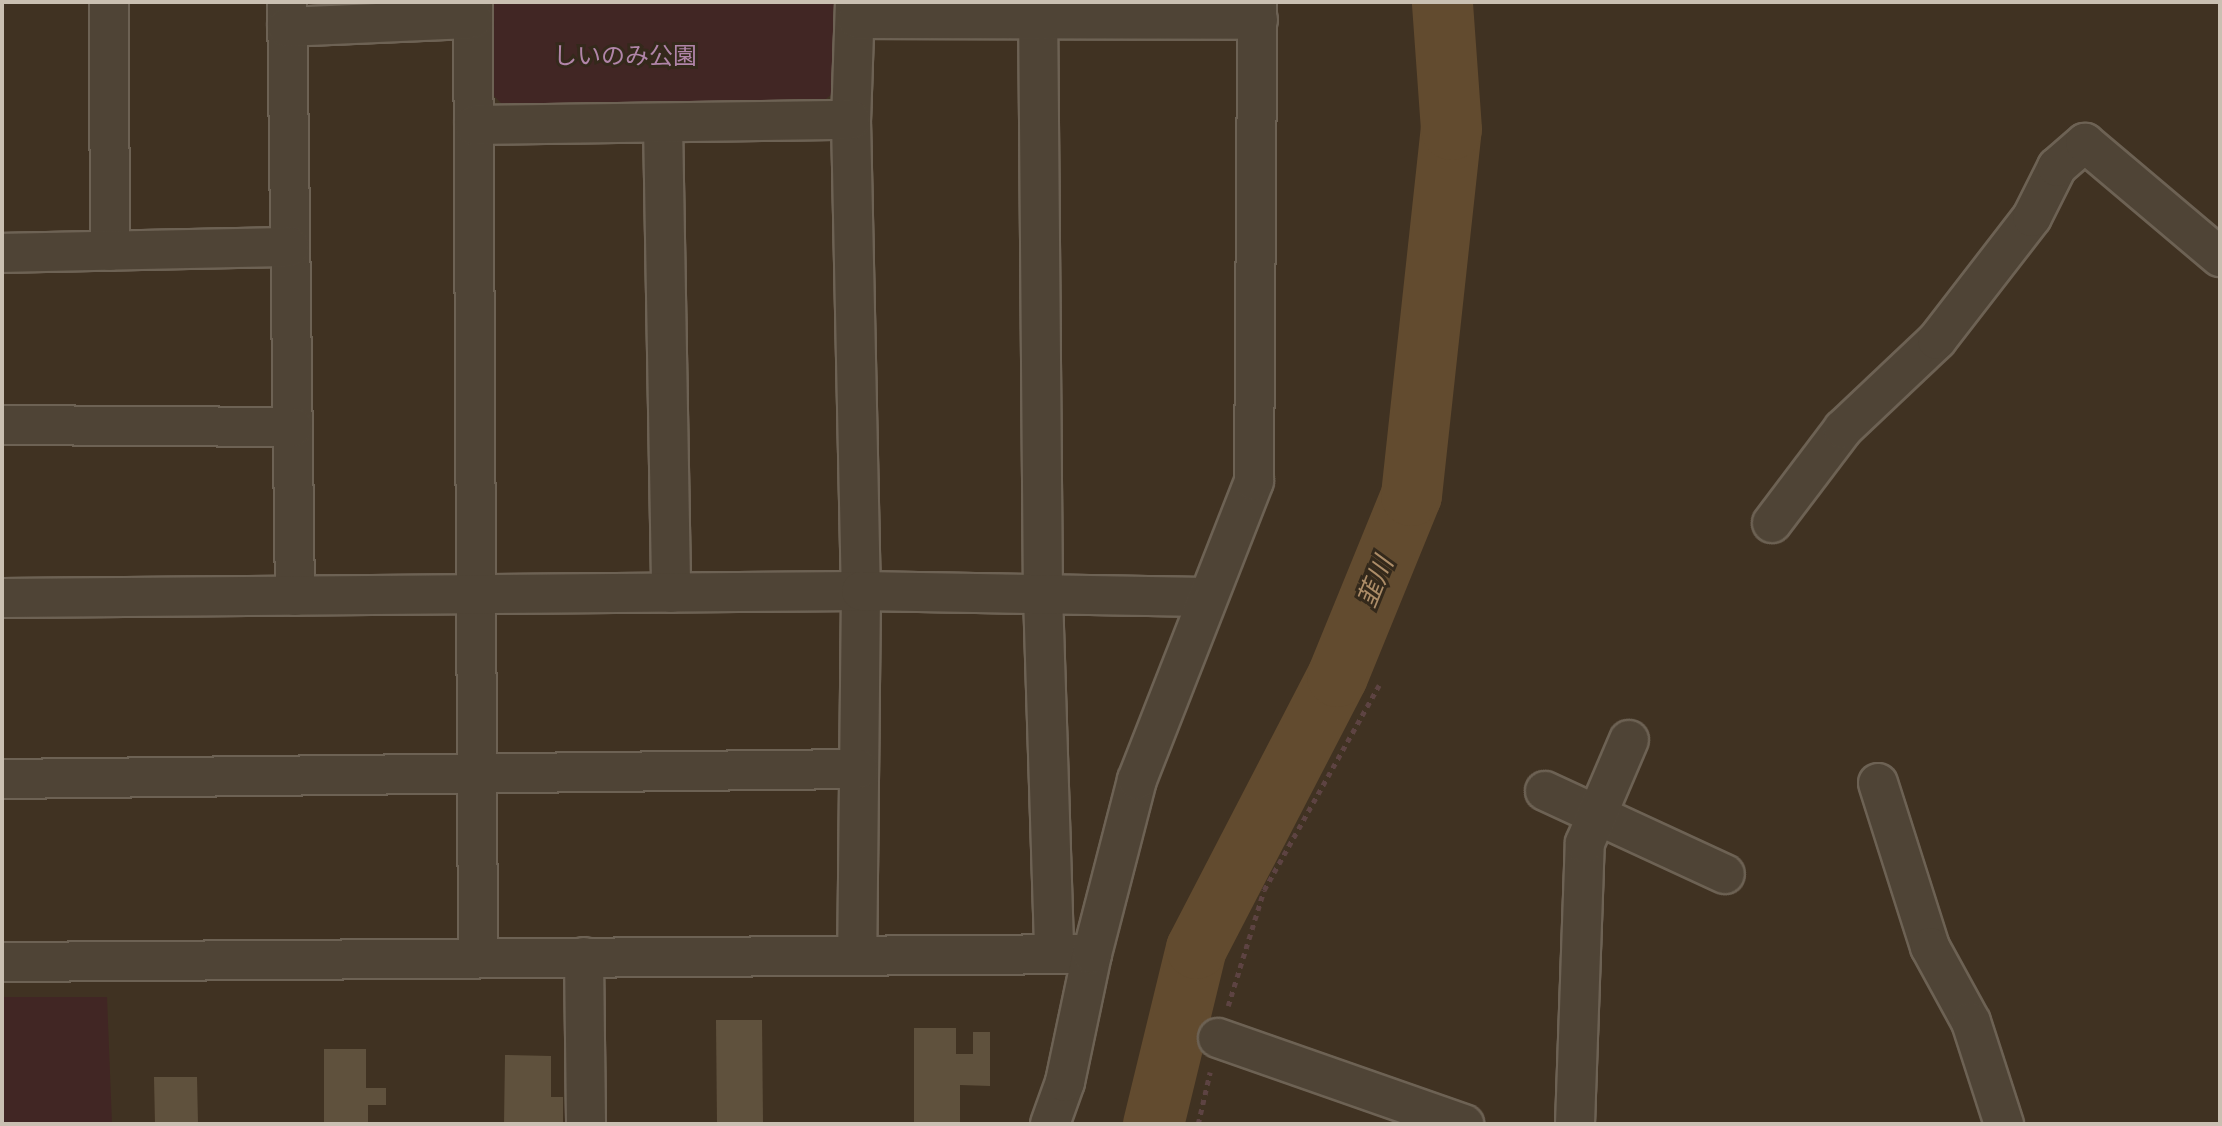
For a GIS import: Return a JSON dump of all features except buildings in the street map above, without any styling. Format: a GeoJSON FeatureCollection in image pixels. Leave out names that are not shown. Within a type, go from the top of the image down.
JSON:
{"type":"FeatureCollection","features":[{"type":"Feature","properties":{"kind":"street"},"geometry":{"type":"LineString","coordinates":[[109,2],[110,251]]}},
{"type":"Feature","properties":{"kind":"street"},"geometry":{"type":"LineString","coordinates":[[295,596],[287,14],[473,10],[478,958]]}},
{"type":"Feature","properties":{"kind":"street"},"geometry":{"type":"LineString","coordinates":[[857,956],[861,592],[851,120],[856,10],[1258,11],[1254,481],[1206,597],[1137,780],[1091,954],[1065,1082],[1050,1124]]}},
{"type":"Feature","properties":{"kind":"street"},"geometry":{"type":"LineString","coordinates":[[1038,10],[1043,595],[1054,954]]}},
{"type":"Feature","properties":{"kind":"street"},"geometry":{"type":"LineString","coordinates":[[474,125],[851,120]]}},
{"type":"Feature","properties":{"kind":"street"},"geometry":{"type":"LineString","coordinates":[[663,123],[671,593]]}},
{"type":"Feature","properties":{"kind":"street"},"geometry":{"type":"LineString","coordinates":[[1772,523],[1843,429],[1937,340],[2032,217],[2057,167],[2085,143],[2220,257]]}},
{"type":"Feature","properties":{"kind":"street"},"geometry":{"type":"LineString","coordinates":[[2,253],[290,247]]}},
{"type":"Feature","properties":{"kind":"street"},"geometry":{"type":"LineString","coordinates":[[2,425],[293,427]]}},
{"type":"Feature","properties":{"kind":"street"},"geometry":{"type":"LineString","coordinates":[[2,598],[861,592],[1206,597]]}},
{"type":"Feature","properties":{"kind":"street"},"geometry":{"type":"LineString","coordinates":[[1575,1124],[1585,843],[1629,740]]}},
{"type":"Feature","properties":{"kind":"street"},"geometry":{"type":"LineString","coordinates":[[2,779],[859,769]]}},
{"type":"Feature","properties":{"kind":"street"},"geometry":{"type":"LineString","coordinates":[[1878,783],[1930,947],[1971,1022],[2004,1124]]}},
{"type":"Feature","properties":{"kind":"street"},"geometry":{"type":"LineString","coordinates":[[1545,791],[1726,874]]}},
{"type":"Feature","properties":{"kind":"street"},"geometry":{"type":"LineString","coordinates":[[2,962],[1091,954]]}},
{"type":"Feature","properties":{"kind":"street"},"geometry":{"type":"LineString","coordinates":[[584,957],[586,1124]]}},
{"type":"Feature","properties":{"kind":"street"},"geometry":{"type":"LineString","coordinates":[[1218,1038],[1464,1124]]}},
{"type":"Feature","properties":{"kind":"path"},"geometry":{"type":"LineString","coordinates":[[1198,1124],[1218,1038],[1264,890],[1379,685]]}},
{"type":"Feature","properties":{"kind":"green space","name":"しいのみ公園"},"geometry":{"type":"Polygon","coordinates":[[[492,2],[837,2],[838,89],[816,107],[508,110],[494,96],[492,2]]]}},
{"type":"Feature","properties":{"kind":"green space"},"geometry":{"type":"Polygon","coordinates":[[[2,997],[107,997],[112,1124],[2,1124],[2,997]]]}},
{"type":"Feature","properties":{"kind":"waterway","name":"韮川"},"geometry":{"type":"LineString","coordinates":[[1153,1124],[1196,948],[1337,676],[1411,495],[1451,129],[1442,2]]}}]}
